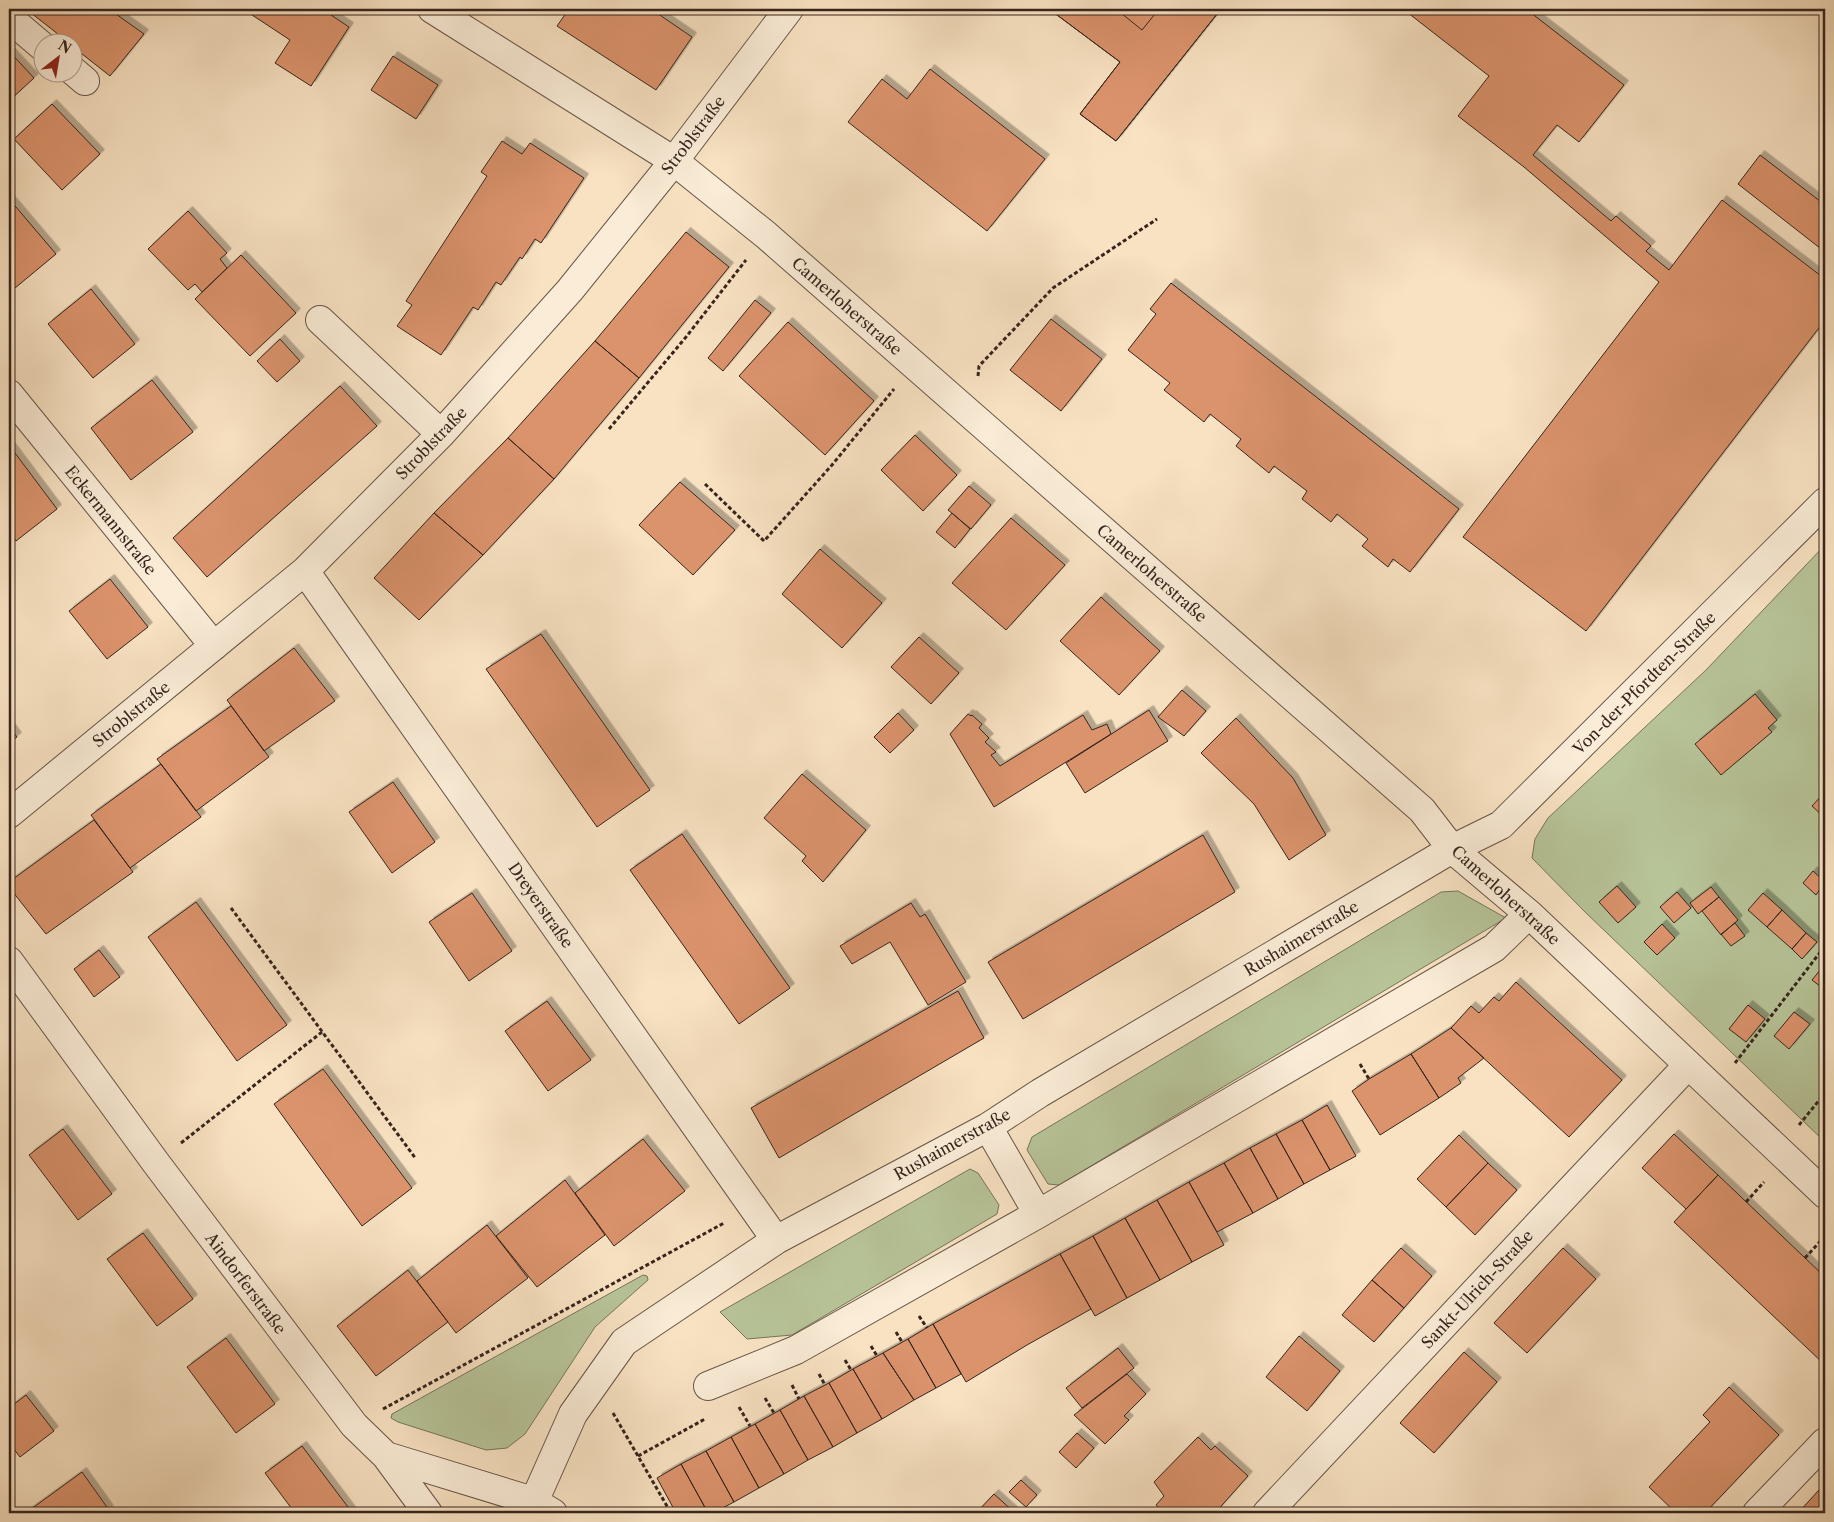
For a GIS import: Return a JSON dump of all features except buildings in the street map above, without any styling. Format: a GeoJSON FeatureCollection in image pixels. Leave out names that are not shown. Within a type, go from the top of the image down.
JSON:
{"type":"FeatureCollection","features":[{"type":"Feature","properties":{"kind":"street","name":"Camerloherstraße"},"geometry":{"type":"LineString","coordinates":[[432,9],[674,161],[766,235],[1422,810],[1452,849],[1529,914],[1825,1194]]}},
{"type":"Feature","properties":{"kind":"street","name":"Stroblstraße"},"geometry":{"type":"LineString","coordinates":[[9,814],[305,571],[441,434],[570,290],[674,161],[789,9]]}},
{"type":"Feature","properties":{"kind":"street"},"geometry":{"type":"LineString","coordinates":[[9,18],[32,38]]}},
{"type":"Feature","properties":{"kind":"street"},"geometry":{"type":"LineString","coordinates":[[320,320],[441,434]]}},
{"type":"Feature","properties":{"kind":"street","name":"Eckermannstraße"},"geometry":{"type":"LineString","coordinates":[[9,394],[214,646]]}},
{"type":"Feature","properties":{"kind":"street","name":"Von-der-Pfordten-Straße"},"geometry":{"type":"LineString","coordinates":[[1452,849],[1501,826],[1825,502]]}},
{"type":"Feature","properties":{"kind":"street","name":"Dreyerstraße"},"geometry":{"type":"LineString","coordinates":[[305,571],[776,1240]]}},
{"type":"Feature","properties":{"kind":"street","name":"Rushaimerstraße"},"geometry":{"type":"LineString","coordinates":[[538,1509],[573,1414],[624,1342],[776,1240],[988,1127],[1040,1093],[1452,849]]}},
{"type":"Feature","properties":{"kind":"street"},"geometry":{"type":"LineString","coordinates":[[708,1386],[796,1350],[1038,1214],[1494,948],[1529,914]]}},
{"type":"Feature","properties":{"kind":"street","name":"Aindorferstraße"},"geometry":{"type":"LineString","coordinates":[[9,961],[156,1164],[354,1425],[386,1456],[538,1509]]}},
{"type":"Feature","properties":{"kind":"street","name":"Sankt-Ulrich-Straße"},"geometry":{"type":"LineString","coordinates":[[1267,1513],[1688,1064]]}},
{"type":"Feature","properties":{"kind":"street"},"geometry":{"type":"LineString","coordinates":[[988,1127],[1038,1214]]}},
{"type":"Feature","properties":{"kind":"street"},"geometry":{"type":"LineString","coordinates":[[1758,1513],[1825,1442]]}},
{"type":"Feature","properties":{"kind":"street"},"geometry":{"type":"LineString","coordinates":[[386,1456],[428,1513]]}},
{"type":"Feature","properties":{"kind":"path"},"geometry":{"type":"LineString","coordinates":[[973,417],[979,366],[1053,288],[1157,220]]}},
{"type":"Feature","properties":{"kind":"path"},"geometry":{"type":"LineString","coordinates":[[609,429],[686,337],[766,235]]}},
{"type":"Feature","properties":{"kind":"path"},"geometry":{"type":"LineString","coordinates":[[705,484],[764,541],[832,465],[914,364]]}},
{"type":"Feature","properties":{"kind":"path"},"geometry":{"type":"LineString","coordinates":[[231,908],[416,1159]]}},
{"type":"Feature","properties":{"kind":"path"},"geometry":{"type":"LineString","coordinates":[[1712,1087],[1739,1060],[1825,946]]}},
{"type":"Feature","properties":{"kind":"path"},"geometry":{"type":"LineString","coordinates":[[156,1164],[322,1032]]}},
{"type":"Feature","properties":{"kind":"path"},"geometry":{"type":"LineString","coordinates":[[1776,1149],[1803,1121],[1825,1093]]}},
{"type":"Feature","properties":{"kind":"path"},"geometry":{"type":"LineString","coordinates":[[354,1425],[753,1207]]}},
{"type":"Feature","properties":{"kind":"path"},"geometry":{"type":"LineString","coordinates":[[1806,1258],[1825,1236]]}},
{"type":"Feature","properties":{"kind":"path"},"geometry":{"type":"LineString","coordinates":[[596,1382],[671,1513]]}},
{"type":"Feature","properties":{"kind":"path"},"geometry":{"type":"LineString","coordinates":[[638,1456],[716,1413],[708,1386]]}},
{"type":"Feature","properties":{"kind":"green space"},"geometry":{"type":"Polygon","coordinates":[[[1825,545],[1825,1142],[1584,911],[1532,858],[1535,839],[1548,818],[1706,670],[1825,545]]]}},
{"type":"Feature","properties":{"kind":"green space"},"geometry":{"type":"Polygon","coordinates":[[[1458,891],[1506,918],[1059,1185],[1048,1184],[1027,1150],[1032,1137],[1441,892],[1458,891]]]}},
{"type":"Feature","properties":{"kind":"green space"},"geometry":{"type":"Polygon","coordinates":[[[970,1169],[978,1173],[999,1205],[997,1214],[792,1335],[747,1339],[720,1312],[970,1169]]]}},
{"type":"Feature","properties":{"kind":"green space"},"geometry":{"type":"Polygon","coordinates":[[[643,1275],[647,1276],[648,1280],[595,1327],[525,1434],[507,1448],[486,1450],[398,1422],[391,1418],[392,1414],[643,1275]]]}}]}
